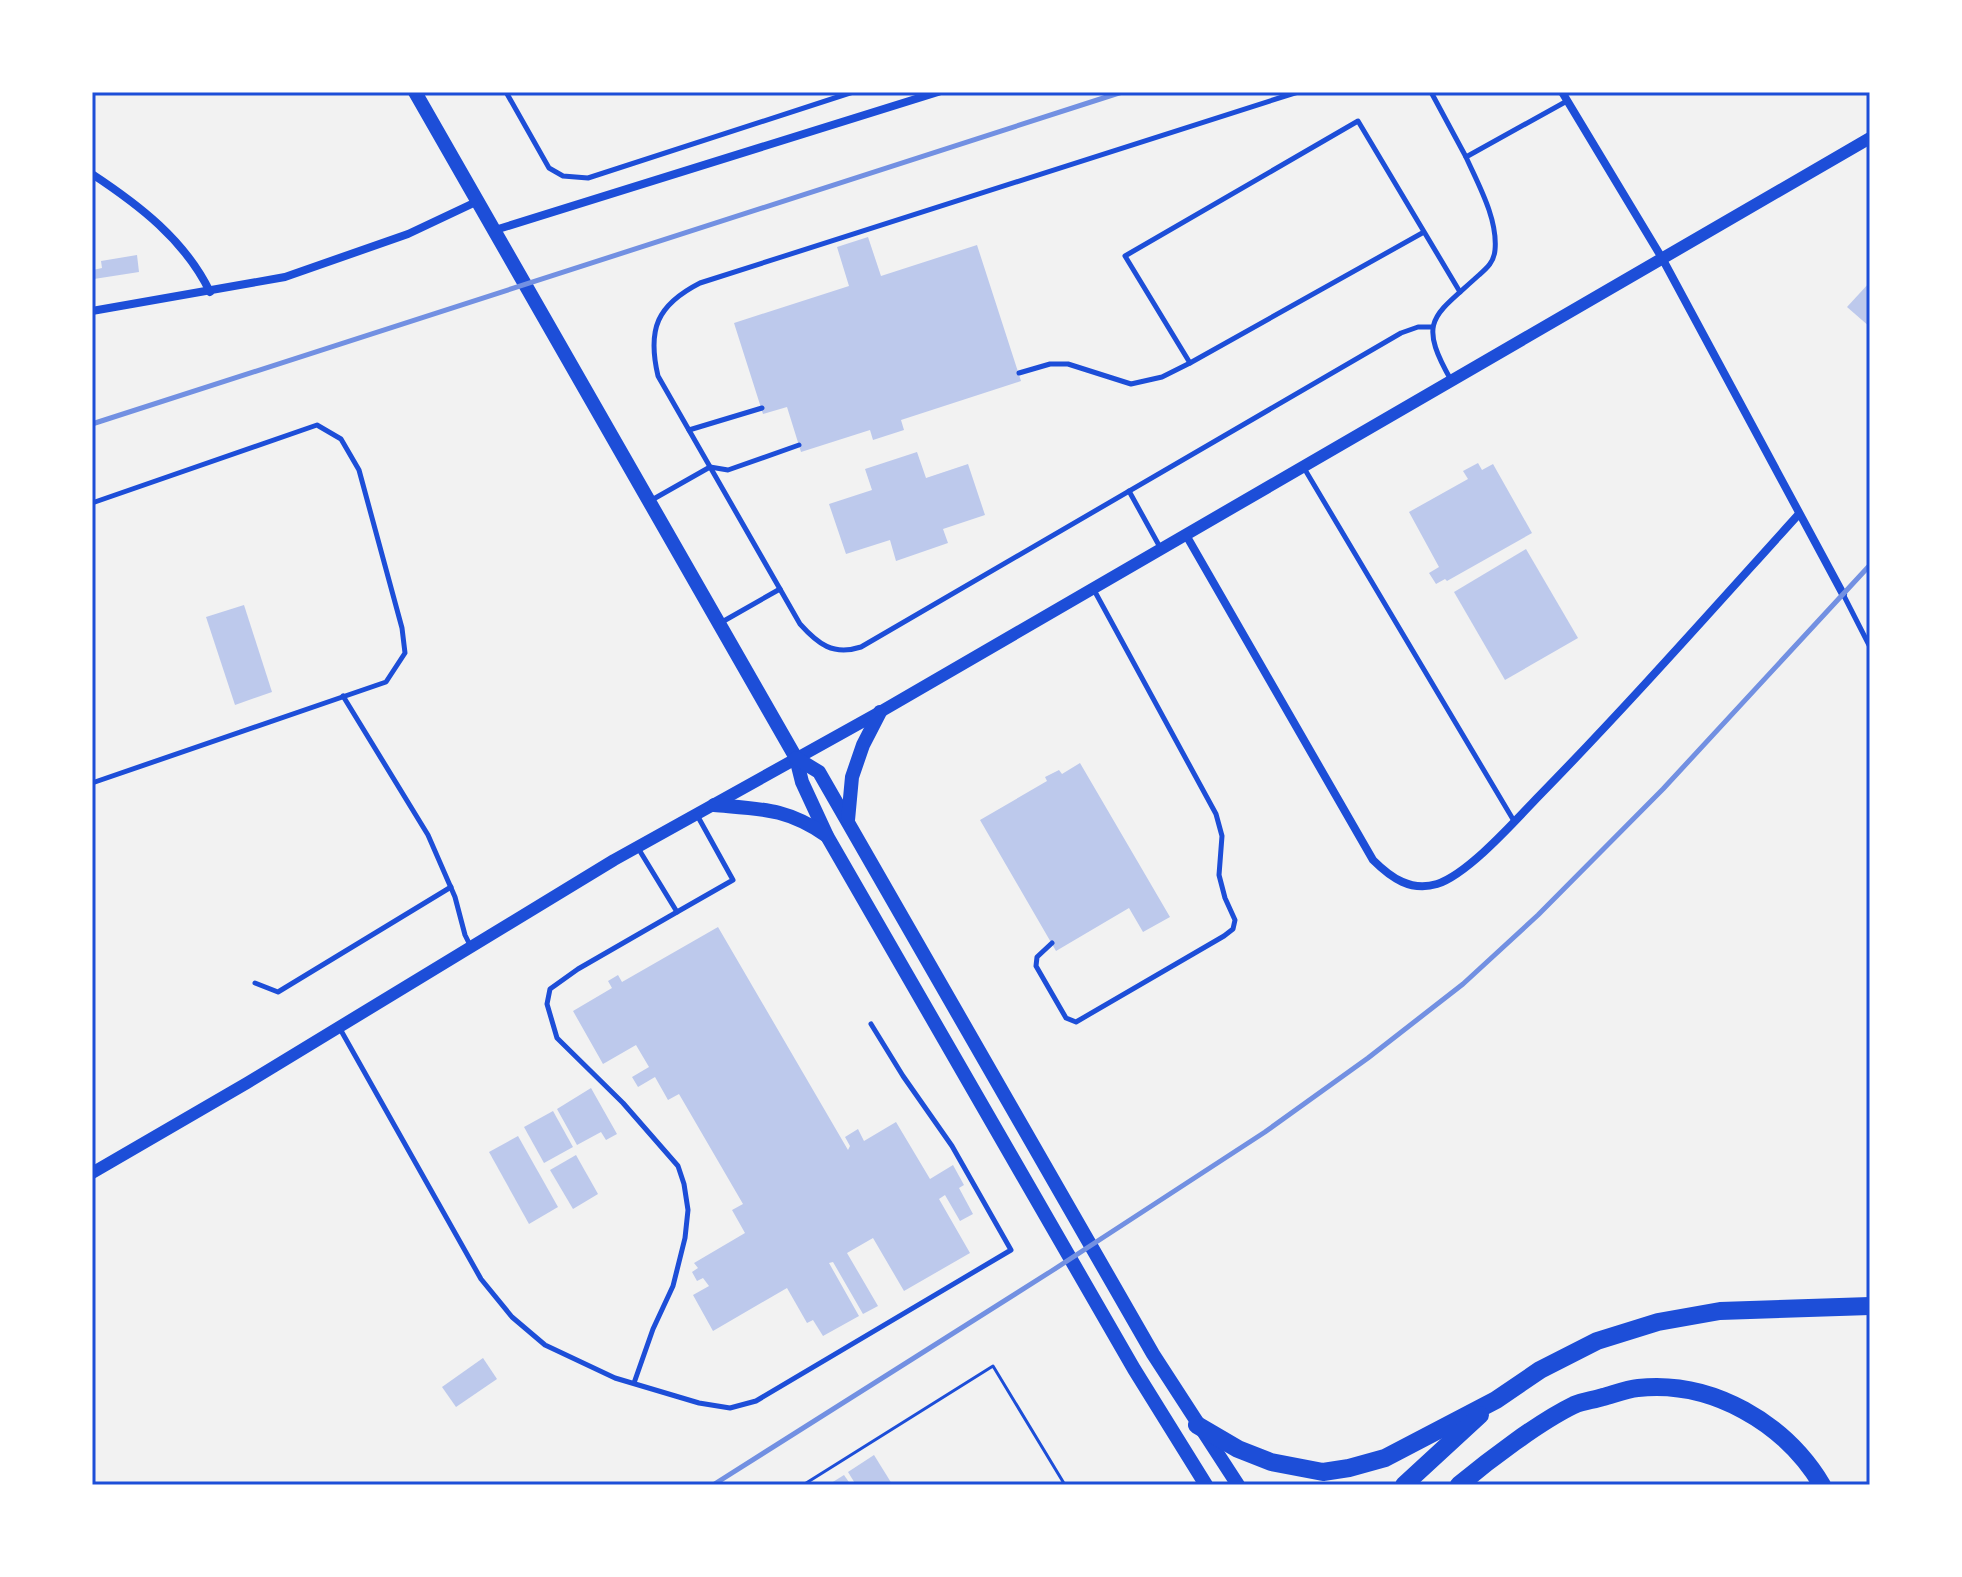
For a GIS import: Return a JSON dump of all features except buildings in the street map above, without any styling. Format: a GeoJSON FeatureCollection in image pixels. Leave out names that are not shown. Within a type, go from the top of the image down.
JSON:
{"type":"FeatureCollection","features":[{"type":"Feature","properties":{"kind":"highway"},"geometry":{"type":"LineString","coordinates":[[1197,1425],[1238,1449],[1271,1462],[1323,1472],[1385,1458],[1496,1400],[1540,1370],[1597,1341],[1658,1322],[1720,1311],[1870,1306]]}},
{"type":"Feature","properties":{"kind":"highway"},"geometry":{"type":"LineString","coordinates":[[1459,1485],[1520,1440],[1575,1405],[1638,1388],[1681,1389],[1724,1400],[1762,1419],[1795,1447],[1822,1485]]}},
{"type":"Feature","properties":{"kind":"highway"},"geometry":{"type":"LineString","coordinates":[[1404,1485],[1496,1400]]}},
{"type":"Feature","properties":{"kind":"main road"},"geometry":{"type":"LineString","coordinates":[[415,92],[796,758],[802,782],[827,836],[1134,1369],[1206,1485]]}},
{"type":"Feature","properties":{"kind":"main road"},"geometry":{"type":"LineString","coordinates":[[848,820],[852,777],[863,745],[880,712]]}},
{"type":"Feature","properties":{"kind":"main road"},"geometry":{"type":"LineString","coordinates":[[796,758],[819,772],[1153,1354],[1238,1485]]}},
{"type":"Feature","properties":{"kind":"main road"},"geometry":{"type":"LineString","coordinates":[[714,805],[789,814],[827,836]]}},
{"type":"Feature","properties":{"kind":"street"},"geometry":{"type":"LineString","coordinates":[[495,230],[938,92]]}},
{"type":"Feature","properties":{"kind":"street"},"geometry":{"type":"LineString","coordinates":[[1564,96],[1662,258],[1843,594]]}},
{"type":"Feature","properties":{"kind":"street"},"geometry":{"type":"LineString","coordinates":[[92,1173],[637,847],[880,712],[1870,138]]}},
{"type":"Feature","properties":{"kind":"street"},"geometry":{"type":"LineString","coordinates":[[92,174],[123,195],[172,237],[187,253],[210,292]]}},
{"type":"Feature","properties":{"kind":"street"},"geometry":{"type":"LineString","coordinates":[[92,311],[285,277],[408,234],[478,201]]}},
{"type":"Feature","properties":{"kind":"street"},"geometry":{"type":"LineString","coordinates":[[1186,535],[1373,860],[1389,876],[1411,886],[1434,885],[1455,877],[1514,821],[1594,740],[1798,515]]}},
{"type":"Feature","properties":{"kind":"lane"},"geometry":{"type":"LineString","coordinates":[[506,92],[549,168],[563,176],[588,178],[853,92]]}},
{"type":"Feature","properties":{"kind":"lane"},"geometry":{"type":"LineString","coordinates":[[1298,92],[700,283],[668,304],[657,322],[652,350],[658,376],[800,624],[814,639],[831,650],[849,651],[861,647],[1401,333],[1418,327],[1431,327]]}},
{"type":"Feature","properties":{"kind":"lane"},"geometry":{"type":"LineString","coordinates":[[1431,92],[1485,200],[1495,250],[1490,265],[1437,314],[1431,327],[1435,351],[1452,381]]}},
{"type":"Feature","properties":{"kind":"lane"},"geometry":{"type":"LineString","coordinates":[[1466,157],[1564,96]]}},
{"type":"Feature","properties":{"kind":"lane"},"geometry":{"type":"LineString","coordinates":[[1190,363],[1125,256],[1358,121],[1460,292]]}},
{"type":"Feature","properties":{"kind":"lane"},"geometry":{"type":"LineString","coordinates":[[1019,373],[1050,364],[1068,364],[1131,384],[1162,377],[1424,232]]}},
{"type":"Feature","properties":{"kind":"lane"},"geometry":{"type":"LineString","coordinates":[[689,430],[762,408]]}},
{"type":"Feature","properties":{"kind":"lane"},"geometry":{"type":"LineString","coordinates":[[92,503],[317,425],[341,439],[359,470],[402,628],[405,653],[386,682],[92,783]]}},
{"type":"Feature","properties":{"kind":"lane"},"geometry":{"type":"LineString","coordinates":[[650,502],[710,467],[728,470],[799,445]]}},
{"type":"Feature","properties":{"kind":"lane"},"geometry":{"type":"LineString","coordinates":[[1303,467],[1514,821]]}},
{"type":"Feature","properties":{"kind":"lane"},"geometry":{"type":"LineString","coordinates":[[1129,491],[1161,550]]}},
{"type":"Feature","properties":{"kind":"lane"},"geometry":{"type":"LineString","coordinates":[[719,623],[780,589]]}},
{"type":"Feature","properties":{"kind":"lane"},"geometry":{"type":"LineString","coordinates":[[1052,943],[1037,957],[1036,966],[1066,1018],[1076,1022],[1224,936],[1233,929],[1235,920],[1219,875],[1222,836],[1216,814],[1093,589]]}},
{"type":"Feature","properties":{"kind":"lane"},"geometry":{"type":"LineString","coordinates":[[1843,594],[1870,647]]}},
{"type":"Feature","properties":{"kind":"lane"},"geometry":{"type":"LineString","coordinates":[[343,696],[428,835],[451,887],[471,947]]}},
{"type":"Feature","properties":{"kind":"lane"},"geometry":{"type":"LineString","coordinates":[[634,1383],[653,1329],[673,1286],[685,1238],[688,1210],[684,1184],[678,1166],[669,1155],[623,1103],[557,1038],[547,1004],[550,989],[578,969],[733,880],[696,814]]}},
{"type":"Feature","properties":{"kind":"lane"},"geometry":{"type":"LineString","coordinates":[[637,847],[677,912]]}},
{"type":"Feature","properties":{"kind":"lane"},"geometry":{"type":"LineString","coordinates":[[255,983],[278,992],[451,887]]}},
{"type":"Feature","properties":{"kind":"lane"},"geometry":{"type":"LineString","coordinates":[[339,1027],[481,1279],[512,1317],[545,1345],[615,1378],[699,1403],[730,1408],[756,1401],[1011,1250],[952,1146],[871,1024]]}},
{"type":"Feature","properties":{"kind":"path"},"geometry":{"type":"LineString","coordinates":[[803,1485],[993,1366],[1065,1485]]}},
{"type":"Feature","properties":{"kind":"railway"},"geometry":{"type":"LineString","coordinates":[[92,424],[1122,92]]}},
{"type":"Feature","properties":{"kind":"railway"},"geometry":{"type":"LineString","coordinates":[[713,1485],[1265,1132],[1463,984],[1538,915],[1663,789],[1870,565]]}}]}
